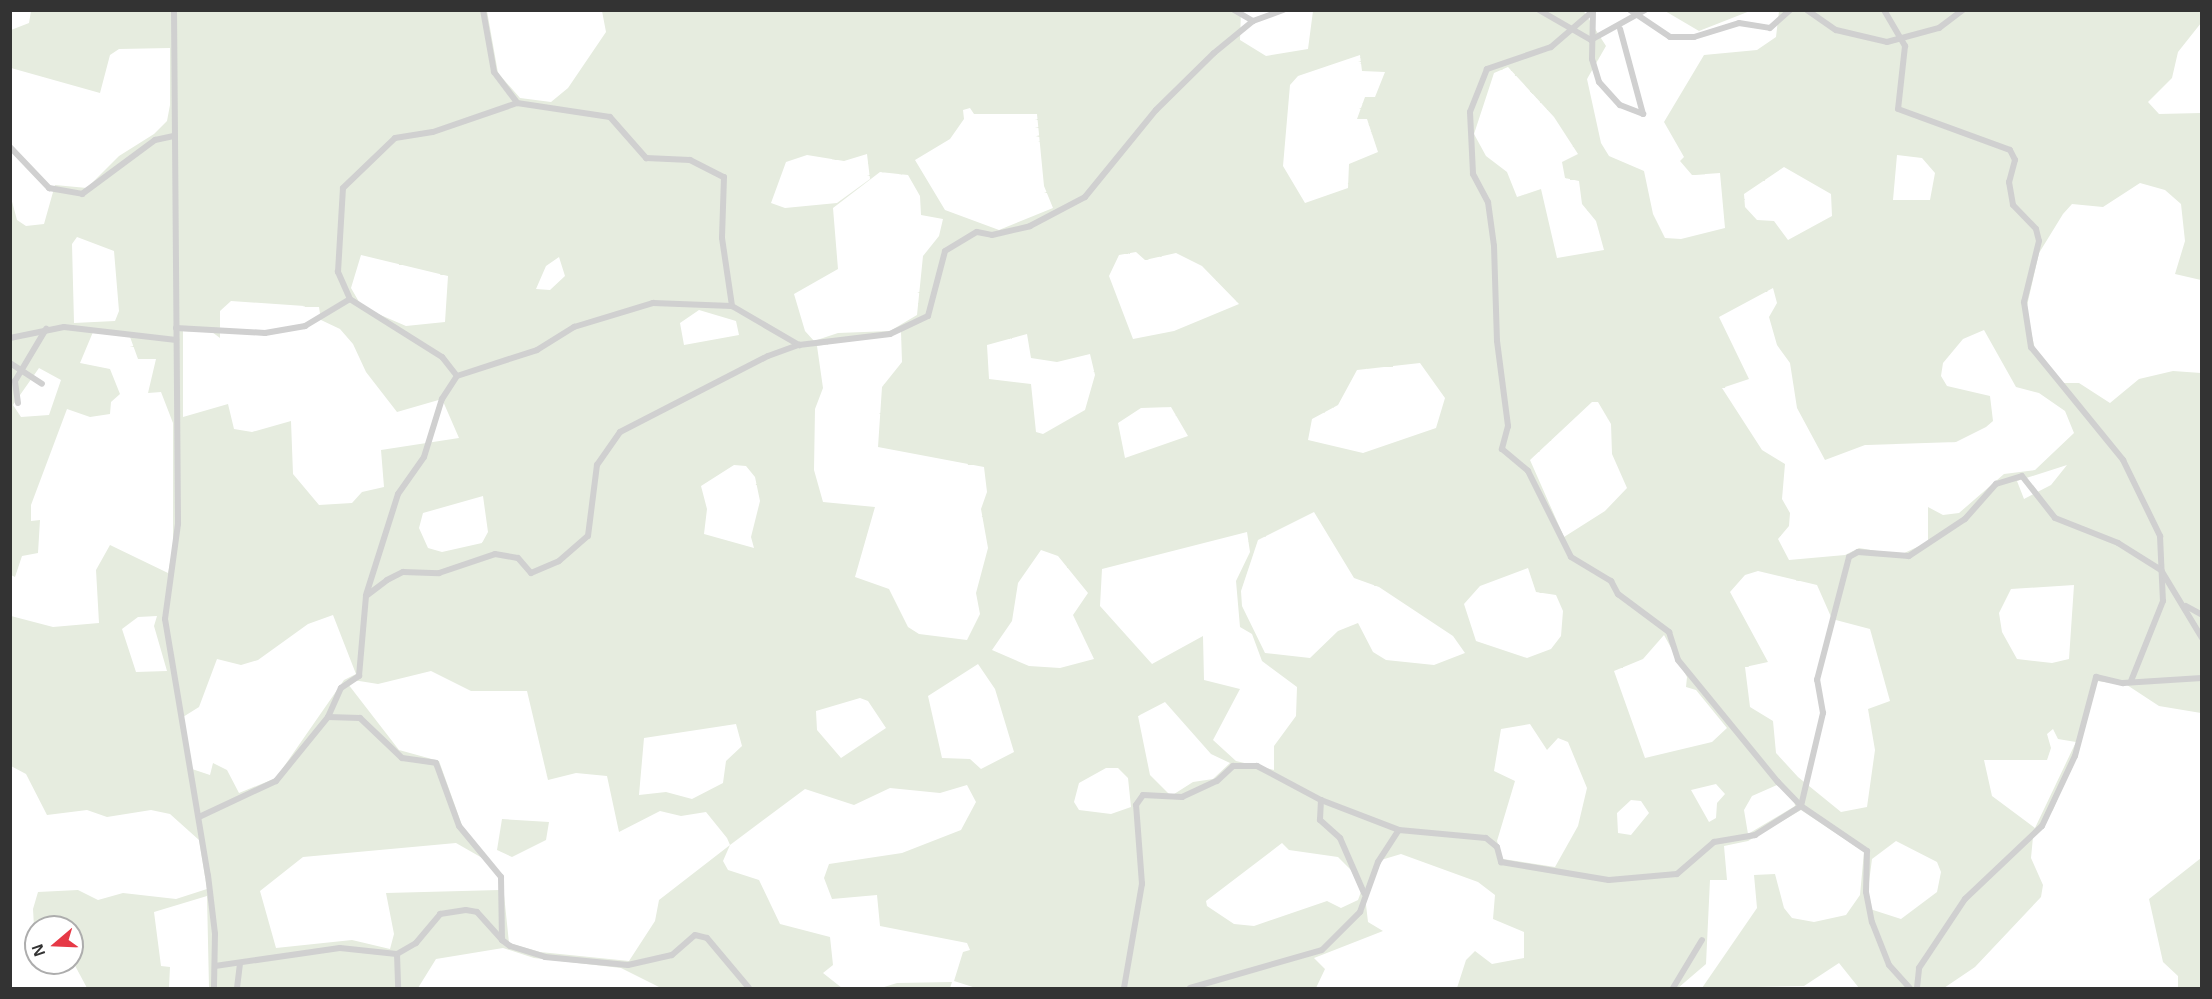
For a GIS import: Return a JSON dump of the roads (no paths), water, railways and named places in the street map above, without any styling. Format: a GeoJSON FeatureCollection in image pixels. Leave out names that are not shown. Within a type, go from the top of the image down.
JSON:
{"type":"FeatureCollection","features":[{"type":"Feature","properties":{"kind":"street"},"geometry":{"type":"LineString","coordinates":[[174,10],[178,524],[165,619],[199,818],[215,934],[214,988]]}},
{"type":"Feature","properties":{"kind":"street"},"geometry":{"type":"LineString","coordinates":[[483,10],[494,72],[517,103]]}},
{"type":"Feature","properties":{"kind":"street"},"geometry":{"type":"LineString","coordinates":[[1234,10],[1253,21]]}},
{"type":"Feature","properties":{"kind":"street"},"geometry":{"type":"LineString","coordinates":[[366,596],[403,572],[439,573],[495,554],[518,558],[531,573],[559,561],[588,536],[597,465],[620,432],[768,356],[799,345],[890,334],[928,316],[945,251],[977,232],[992,235],[1030,226],[1084,197],[1156,110],[1253,21],[1284,10]]}},
{"type":"Feature","properties":{"kind":"street"},"geometry":{"type":"LineString","coordinates":[[1539,10],[1591,40],[1620,29],[1645,10]]}},
{"type":"Feature","properties":{"kind":"street"},"geometry":{"type":"LineString","coordinates":[[1630,10],[1670,37],[1694,37],[1739,23],[1770,28],[1790,10]]}},
{"type":"Feature","properties":{"kind":"street"},"geometry":{"type":"LineString","coordinates":[[1807,10],[1836,30],[1866,40],[1898,42],[1939,28],[1963,10]]}},
{"type":"Feature","properties":{"kind":"street"},"geometry":{"type":"LineString","coordinates":[[1884,10],[1898,42],[1905,46],[1898,109],[1925,116],[1944,130],[1993,141],[2015,160],[2009,182],[2013,205],[2036,230],[2039,241],[2024,302],[2031,347],[2123,460],[2160,536],[2163,601],[2131,681]]}},
{"type":"Feature","properties":{"kind":"street"},"geometry":{"type":"LineString","coordinates":[[1594,11],[1551,47],[1487,69],[1470,112],[1473,174],[1488,202],[1494,246],[1497,341],[1508,426],[1502,449],[1527,471],[1571,557],[1611,581],[1618,594],[1669,632],[1678,660],[1703,693],[1801,806],[1867,851],[1866,892],[1872,922],[1889,965],[1910,988]]}},
{"type":"Feature","properties":{"kind":"street"},"geometry":{"type":"LineString","coordinates":[[1594,11],[1591,40],[1599,82],[1630,112],[1643,114],[1620,29]]}},
{"type":"Feature","properties":{"kind":"street"},"geometry":{"type":"LineString","coordinates":[[457,376],[442,357],[350,299],[338,272],[344,184],[395,138],[433,132],[517,103],[610,117],[645,158],[690,160],[724,177],[722,238],[732,306]]}},
{"type":"Feature","properties":{"kind":"street"},"geometry":{"type":"LineString","coordinates":[[10,147],[49,188],[82,194],[155,141],[174,136]]}},
{"type":"Feature","properties":{"kind":"street"},"geometry":{"type":"LineString","coordinates":[[176,328],[265,333],[304,326],[350,299]]}},
{"type":"Feature","properties":{"kind":"street"},"geometry":{"type":"LineString","coordinates":[[199,818],[276,781],[328,717],[341,688],[359,676],[366,596],[394,503],[424,457],[442,399],[457,376],[537,350],[574,327],[653,303],[732,306],[799,345]]}},
{"type":"Feature","properties":{"kind":"street"},"geometry":{"type":"LineString","coordinates":[[10,338],[46,329],[84,327],[177,340]]}},
{"type":"Feature","properties":{"kind":"street"},"geometry":{"type":"LineString","coordinates":[[18,403],[15,381],[46,329]]}},
{"type":"Feature","properties":{"kind":"street"},"geometry":{"type":"LineString","coordinates":[[10,363],[21,368],[42,384]]}},
{"type":"Feature","properties":{"kind":"street"},"geometry":{"type":"LineString","coordinates":[[1124,988],[1142,884],[1136,805],[1143,795],[1182,797],[1217,781],[1233,766],[1257,766],[1321,800],[1399,830],[1486,838],[1497,847],[1501,862],[1609,880],[1677,874],[1714,842],[1755,835],[1801,806],[1823,713],[1817,680],[1852,553],[1909,556],[1946,534],[1996,484],[2022,476],[2055,518],[2118,543],[2161,570],[2186,606],[2202,638]]}},
{"type":"Feature","properties":{"kind":"street"},"geometry":{"type":"LineString","coordinates":[[2186,606],[2202,615]]}},
{"type":"Feature","properties":{"kind":"street"},"geometry":{"type":"LineString","coordinates":[[1917,988],[1919,968],[1965,899],[2042,826],[2074,756],[2096,677],[2131,681],[2202,678]]}},
{"type":"Feature","properties":{"kind":"street"},"geometry":{"type":"LineString","coordinates":[[328,717],[360,718],[402,758],[436,763],[459,826],[501,877],[502,940]]}},
{"type":"Feature","properties":{"kind":"street"},"geometry":{"type":"LineString","coordinates":[[1321,800],[1320,820],[1340,838],[1364,892]]}},
{"type":"Feature","properties":{"kind":"street"},"geometry":{"type":"LineString","coordinates":[[1190,988],[1322,950],[1360,912],[1364,892],[1399,830]]}},
{"type":"Feature","properties":{"kind":"street"},"geometry":{"type":"LineString","coordinates":[[214,966],[340,948],[398,954],[446,912],[477,912],[502,940],[535,955],[628,965],[672,955],[695,935],[707,938],[749,988]]}},
{"type":"Feature","properties":{"kind":"street"},"geometry":{"type":"LineString","coordinates":[[1673,988],[1702,940]]}},
{"type":"Feature","properties":{"kind":"street"},"geometry":{"type":"LineString","coordinates":[[398,954],[398,988]]}},
{"type":"Feature","properties":{"kind":"street"},"geometry":{"type":"LineString","coordinates":[[237,988],[240,963]]}}]}
